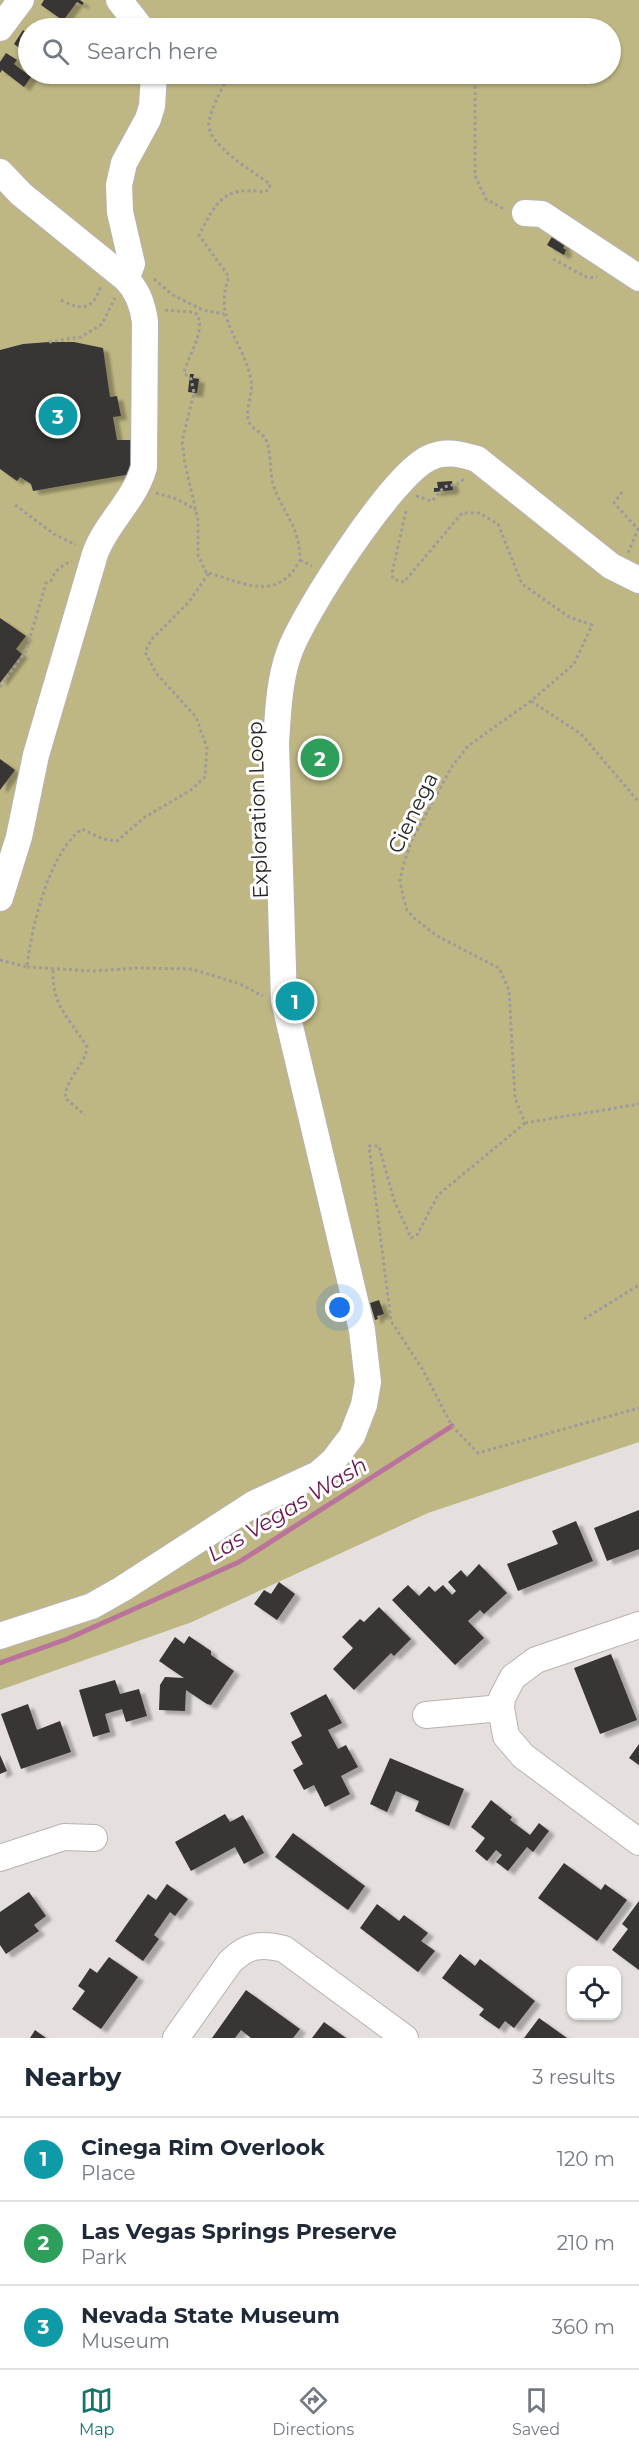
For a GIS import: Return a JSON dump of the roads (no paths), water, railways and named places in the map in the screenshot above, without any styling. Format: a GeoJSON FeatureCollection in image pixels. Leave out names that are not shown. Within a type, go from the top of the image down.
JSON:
{"type":"FeatureCollection","features":[{"type":"Feature","properties":{"kind":"street"},"geometry":{"type":"LineString","coordinates":[[0,28],[21,0]]}},
{"type":"Feature","properties":{"kind":"street"},"geometry":{"type":"LineString","coordinates":[[119,0],[133,18]]}},
{"type":"Feature","properties":{"kind":"street"},"geometry":{"type":"LineString","coordinates":[[0,898],[19,837],[36,755],[85,553],[99,544],[136,489],[144,467],[145,322],[120,212],[118,185],[124,163],[148,119],[152,106],[153,84]]}},
{"type":"Feature","properties":{"kind":"street"},"geometry":{"type":"LineString","coordinates":[[0,172],[21,194],[106,261],[136,275]]}},
{"type":"Feature","properties":{"kind":"street"},"geometry":{"type":"LineString","coordinates":[[525,213],[542,214],[639,278]]}},
{"type":"Feature","properties":{"kind":"street"},"geometry":{"type":"LineString","coordinates":[[0,1636],[92,1606],[255,1503],[318,1474],[333,1461],[352,1437],[364,1405],[368,1382],[362,1330],[284,1001],[276,743],[278,710],[285,668],[300,629],[342,557],[404,489],[427,458],[444,453],[460,454],[477,459],[611,566],[632,570]]}},
{"type":"Feature","properties":{"kind":"street"},"geometry":{"type":"LineString","coordinates":[[639,1625],[536,1660],[513,1677],[502,1698],[501,1708],[506,1736],[523,1756],[639,1842]]}},
{"type":"Feature","properties":{"kind":"street"},"geometry":{"type":"LineString","coordinates":[[426,1715],[501,1708]]}},
{"type":"Feature","properties":{"kind":"street"},"geometry":{"type":"LineString","coordinates":[[0,1858],[64,1837],[94,1838]]}},
{"type":"Feature","properties":{"kind":"street"},"geometry":{"type":"LineString","coordinates":[[176,2038],[230,1962],[241,1951],[256,1946],[273,1946],[284,1949],[405,2038]]}},
{"type":"Feature","properties":{"kind":"waterway","name":"Las Vegas Wash"},"geometry":{"type":"LineString","coordinates":[[0,1663],[67,1639],[239,1562],[452,1426]]}},
{"type":"Feature","properties":{"kind":"place","name":"Nevada State Museum"},"geometry":{"type":"Point","coordinates":[58,416]}},
{"type":"Feature","properties":{"kind":"place","name":"Las Vegas Springs Preserve"},"geometry":{"type":"Point","coordinates":[320,758]}},
{"type":"Feature","properties":{"kind":"place","name":"Cinega Rim Overlook"},"geometry":{"type":"Point","coordinates":[295,1001]}}]}
